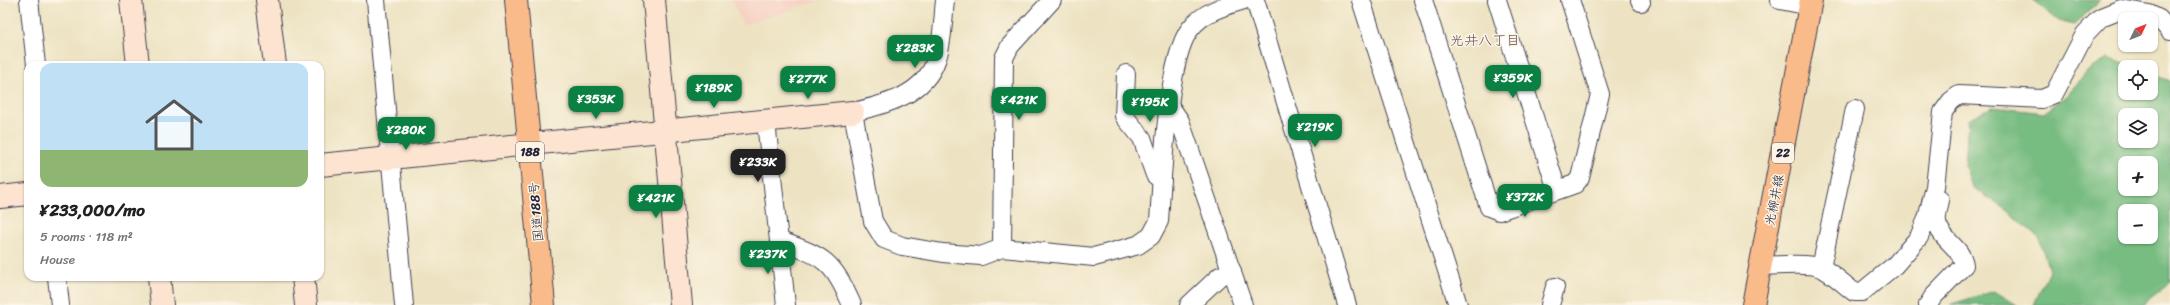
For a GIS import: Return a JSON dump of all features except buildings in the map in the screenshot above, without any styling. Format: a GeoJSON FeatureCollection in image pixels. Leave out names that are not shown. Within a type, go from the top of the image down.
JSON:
{"type":"FeatureCollection","features":[{"type":"Feature","properties":{"kind":"main road","name":"国道188号"},"geometry":{"type":"LineString","coordinates":[[516,0],[544,305]]}},
{"type":"Feature","properties":{"kind":"main road","name":"光柳井線"},"geometry":{"type":"LineString","coordinates":[[1753,305],[1811,3]]}},
{"type":"Feature","properties":{"kind":"street"},"geometry":{"type":"LineString","coordinates":[[29,0],[36,61]]}},
{"type":"Feature","properties":{"kind":"street"},"geometry":{"type":"LineString","coordinates":[[131,0],[138,61]]}},
{"type":"Feature","properties":{"kind":"street"},"geometry":{"type":"LineString","coordinates":[[267,0],[275,61]]}},
{"type":"Feature","properties":{"kind":"street"},"geometry":{"type":"LineString","coordinates":[[376,0],[404,305]]}},
{"type":"Feature","properties":{"kind":"street"},"geometry":{"type":"LineString","coordinates":[[654,0],[681,305]]}},
{"type":"Feature","properties":{"kind":"street"},"geometry":{"type":"LineString","coordinates":[[324,165],[665,130],[766,122],[853,112],[894,102],[913,91],[928,78],[937,58],[946,0]]}},
{"type":"Feature","properties":{"kind":"street"},"geometry":{"type":"LineString","coordinates":[[1002,248],[1004,58],[1010,46],[1052,0]]}},
{"type":"Feature","properties":{"kind":"street"},"geometry":{"type":"LineString","coordinates":[[853,112],[873,221],[884,240],[902,246],[943,253],[981,256],[1002,248],[1094,257],[1138,246],[1151,236],[1159,221],[1169,106],[1180,49],[1190,29],[1206,14],[1244,0]]}},
{"type":"Feature","properties":{"kind":"street"},"geometry":{"type":"LineString","coordinates":[[1255,0],[1347,305]]}},
{"type":"Feature","properties":{"kind":"street"},"geometry":{"type":"LineString","coordinates":[[1361,0],[1458,305]]}},
{"type":"Feature","properties":{"kind":"street"},"geometry":{"type":"LineString","coordinates":[[1423,0],[1489,207],[1499,212],[1575,184],[1580,178],[1600,94],[1570,0]]}},
{"type":"Feature","properties":{"kind":"street"},"geometry":{"type":"LineString","coordinates":[[1497,0],[1557,190]]}},
{"type":"Feature","properties":{"kind":"street"},"geometry":{"type":"LineString","coordinates":[[1780,0],[1811,3]]}},
{"type":"Feature","properties":{"kind":"street"},"geometry":{"type":"LineString","coordinates":[[1761,265],[1778,267],[1810,265],[1821,268],[1854,292],[1862,292],[1895,265],[1919,237],[1927,219],[1935,187],[1944,112],[1951,101],[1959,95],[2042,99],[2054,94],[2085,34],[2101,17],[2121,9],[2149,14],[2159,19],[2170,31]]}},
{"type":"Feature","properties":{"kind":"street"},"geometry":{"type":"LineString","coordinates":[[1126,74],[1124,116],[1142,138],[1155,175],[1162,181]]}},
{"type":"Feature","properties":{"kind":"street"},"geometry":{"type":"LineString","coordinates":[[1169,106],[1180,121],[1243,305]]}},
{"type":"Feature","properties":{"kind":"street"},"geometry":{"type":"LineString","coordinates":[[1821,268],[1855,109]]}},
{"type":"Feature","properties":{"kind":"street"},"geometry":{"type":"LineString","coordinates":[[766,122],[786,305]]}},
{"type":"Feature","properties":{"kind":"street"},"geometry":{"type":"LineString","coordinates":[[1928,305],[1933,297],[1964,265],[1963,258],[1941,231],[1937,222],[1940,194],[1935,187]]}},
{"type":"Feature","properties":{"kind":"street"},"geometry":{"type":"LineString","coordinates":[[0,197],[24,194]]}},
{"type":"Feature","properties":{"kind":"street"},"geometry":{"type":"LineString","coordinates":[[780,242],[812,253],[830,264],[843,284],[852,305]]}},
{"type":"Feature","properties":{"kind":"street"},"geometry":{"type":"LineString","coordinates":[[1189,305],[1220,276],[1232,271]]}},
{"type":"Feature","properties":{"kind":"street"},"geometry":{"type":"LineString","coordinates":[[57,281],[60,305]]}},
{"type":"Feature","properties":{"kind":"street"},"geometry":{"type":"LineString","coordinates":[[159,281],[162,305]]}},
{"type":"Feature","properties":{"kind":"street"},"geometry":{"type":"LineString","coordinates":[[303,281],[306,305]]}},
{"type":"Feature","properties":{"kind":"street"},"geometry":{"type":"LineString","coordinates":[[1550,305],[1555,287]]}},
{"type":"Feature","properties":{"kind":"shaded area"},"geometry":{"type":"Polygon","coordinates":[[[731,0],[821,0],[743,25],[731,0]]]}},
{"type":"Feature","properties":{"kind":"green space"},"geometry":{"type":"Polygon","coordinates":[[[2033,0],[2100,0],[2074,25],[2059,21],[2033,0]]]}},
{"type":"Feature","properties":{"kind":"green space"},"geometry":{"type":"Polygon","coordinates":[[[2108,58],[2118,62],[2118,100],[2158,100],[2158,77],[2170,81],[2170,282],[2149,298],[2144,305],[2034,305],[2049,270],[2039,238],[2007,210],[1972,187],[1965,166],[1968,119],[1992,107],[2044,113],[2066,96],[2089,70],[2108,58]]]}},
{"type":"Feature","properties":{"kind":"green space"},"geometry":{"type":"Polygon","coordinates":[[[1994,291],[2017,305],[1950,305],[1952,304],[1994,291]]]}},
{"type":"Feature","properties":{"kind":"district","name":"光井八丁目"},"geometry":{"type":"Point","coordinates":[1485,40]}}]}
